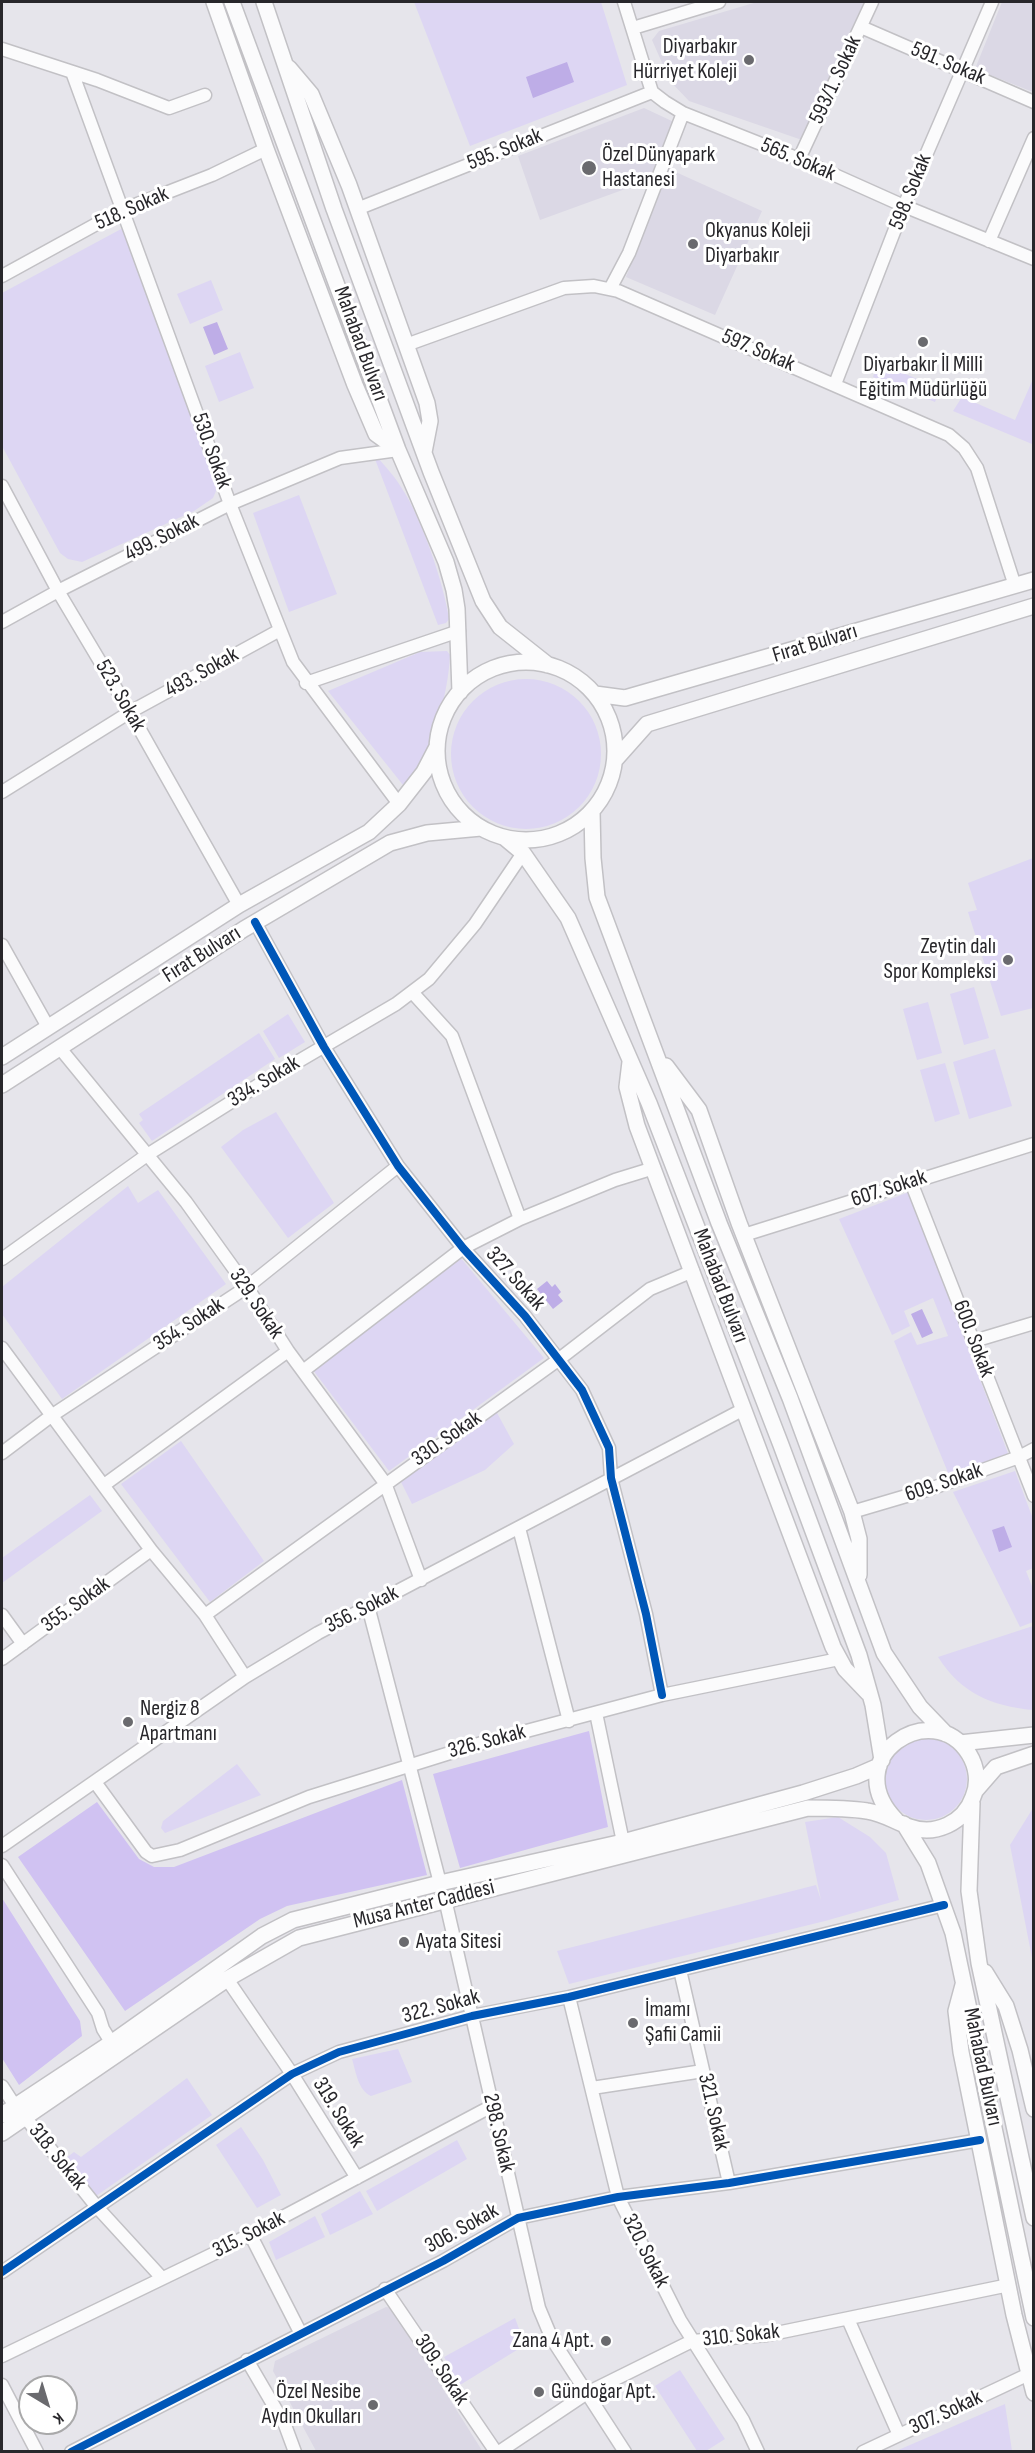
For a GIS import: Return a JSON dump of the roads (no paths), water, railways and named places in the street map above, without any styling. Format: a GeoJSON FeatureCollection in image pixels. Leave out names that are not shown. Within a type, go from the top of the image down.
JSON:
{"type":"FeatureCollection","features":[{"type":"Feature","properties":{"kind":"main road"},"geometry":{"type":"LineString","coordinates":[[214,2],[266,149],[355,385],[376,434],[398,450]]}},
{"type":"Feature","properties":{"kind":"main road","name":"Mahabad Bulvarı"},"geometry":{"type":"LineString","coordinates":[[232,2],[398,450],[446,562],[454,590],[459,631],[460,692]]}},
{"type":"Feature","properties":{"kind":"main road","name":"Mahabad Bulvarı"},"geometry":{"type":"LineString","coordinates":[[264,2],[334,209],[424,452],[483,601],[500,627],[548,665]]}},
{"type":"Feature","properties":{"kind":"main road"},"geometry":{"type":"LineString","coordinates":[[284,62],[311,94],[357,209],[428,403],[430,421],[424,452]]}},
{"type":"Feature","properties":{"kind":"main road","name":"Fırat Bulvarı"},"geometry":{"type":"LineString","coordinates":[[595,694],[626,698],[1034,580]]}},
{"type":"Feature","properties":{"kind":"main road","name":"Fırat Bulvarı"},"geometry":{"type":"LineString","coordinates":[[615,760],[647,724],[1034,606]]}},
{"type":"Feature","properties":{"kind":"main road"},"geometry":{"type":"LineString","coordinates":[[524,662],[548,665],[566,671],[582,681],[595,694],[611,726],[615,760],[607,787],[592,811],[574,826],[552,836],[528,840],[505,838],[481,828],[465,817],[452,802],[441,776],[437,747],[440,727],[448,708],[460,692],[478,676],[500,666],[524,662]]}},
{"type":"Feature","properties":{"kind":"main road","name":"Fırat Bulvarı"},"geometry":{"type":"LineString","coordinates":[[2,1057],[239,905],[369,832],[399,804],[424,772],[437,747]]}},
{"type":"Feature","properties":{"kind":"main road","name":"Mahabad Bulvarı"},"geometry":{"type":"LineString","coordinates":[[592,811],[597,897],[719,1223],[790,1398],[884,1653],[920,1707],[946,1734]]}},
{"type":"Feature","properties":{"kind":"main road","name":"Fırat Bulvarı"},"geometry":{"type":"LineString","coordinates":[[2,1085],[255,922],[390,843],[427,833],[481,828]]}},
{"type":"Feature","properties":{"kind":"main road"},"geometry":{"type":"LineString","coordinates":[[369,832],[381,833],[384,837],[385,841],[376,851]]}},
{"type":"Feature","properties":{"kind":"main road","name":"Mahabad Bulvarı"},"geometry":{"type":"LineString","coordinates":[[505,838],[523,853],[568,918],[649,1103],[782,1445],[859,1655],[871,1695],[880,1763]]}},
{"type":"Feature","properties":{"kind":"main road"},"geometry":{"type":"LineString","coordinates":[[654,1050],[699,1110],[744,1235],[852,1512],[859,1539],[859,1587]]}},
{"type":"Feature","properties":{"kind":"main road"},"geometry":{"type":"LineString","coordinates":[[630,1062],[627,1086],[637,1126],[839,1659],[845,1669],[871,1695]]}},
{"type":"Feature","properties":{"kind":"main road"},"geometry":{"type":"LineString","coordinates":[[974,1796],[975,1765],[960,1743],[946,1734],[930,1730],[913,1732],[898,1739],[886,1751],[880,1763],[877,1786],[886,1809],[900,1822],[923,1830],[938,1829],[951,1824],[963,1815],[996,1767],[1034,1754]]}},
{"type":"Feature","properties":{"kind":"main road"},"geometry":{"type":"LineString","coordinates":[[960,1743],[1034,1735]]}},
{"type":"Feature","properties":{"kind":"main road","name":"Musa Anter Caddesi"},"geometry":{"type":"LineString","coordinates":[[115,2048],[262,1936],[293,1920],[440,1883],[623,1842],[803,1793],[856,1776],[880,1763]]}},
{"type":"Feature","properties":{"kind":"main road","name":"Mahabad Bulvarı"},"geometry":{"type":"LineString","coordinates":[[974,1796],[969,1891],[979,1963],[1034,2218]]}},
{"type":"Feature","properties":{"kind":"main road","name":"Musa Anter Caddesi"},"geometry":{"type":"LineString","coordinates":[[2,2133],[20,2111],[115,2048],[299,1938],[808,1808],[867,1811],[900,1822]]}},
{"type":"Feature","properties":{"kind":"main road","name":"Mahabad Bulvarı"},"geometry":{"type":"LineString","coordinates":[[900,1822],[928,1863],[953,1933],[1034,2318]]}},
{"type":"Feature","properties":{"kind":"main road"},"geometry":{"type":"LineString","coordinates":[[979,1963],[1006,2006],[1020,2050],[1034,2109]]}},
{"type":"Feature","properties":{"kind":"main road"},"geometry":{"type":"LineString","coordinates":[[964,1982],[956,2011],[962,2052],[1009,2285],[1034,2393]]}},
{"type":"Feature","properties":{"kind":"main road","name":"Musa Anter Caddesi"},"geometry":{"type":"LineString","coordinates":[[2,2115],[20,2111]]}},
{"type":"Feature","properties":{"kind":"street"},"geometry":{"type":"LineString","coordinates":[[624,2],[652,92]]}},
{"type":"Feature","properties":{"kind":"street"},"geometry":{"type":"LineString","coordinates":[[633,28],[719,2]]}},
{"type":"Feature","properties":{"kind":"street","name":"593/1. Sokak"},"geometry":{"type":"LineString","coordinates":[[800,159],[872,2]]}},
{"type":"Feature","properties":{"kind":"street","name":"598. Sokak"},"geometry":{"type":"LineString","coordinates":[[835,384],[904,206],[992,2]]}},
{"type":"Feature","properties":{"kind":"street","name":"591. Sokak"},"geometry":{"type":"LineString","coordinates":[[861,27],[1034,102]]}},
{"type":"Feature","properties":{"kind":"street"},"geometry":{"type":"LineString","coordinates":[[2,49],[169,108],[205,95]]}},
{"type":"Feature","properties":{"kind":"street","name":"530. Sokak"},"geometry":{"type":"LineString","coordinates":[[72,72],[230,504],[293,662],[306,683],[399,804]]}},
{"type":"Feature","properties":{"kind":"street","name":"565. Sokak"},"geometry":{"type":"LineString","coordinates":[[652,92],[683,113],[800,159],[904,206],[1034,259]]}},
{"type":"Feature","properties":{"kind":"street","name":"595. Sokak"},"geometry":{"type":"LineString","coordinates":[[357,209],[652,92]]}},
{"type":"Feature","properties":{"kind":"street"},"geometry":{"type":"LineString","coordinates":[[610,289],[629,253],[683,113]]}},
{"type":"Feature","properties":{"kind":"street"},"geometry":{"type":"LineString","coordinates":[[989,241],[1034,138]]}},
{"type":"Feature","properties":{"kind":"street","name":"518. Sokak"},"geometry":{"type":"LineString","coordinates":[[2,276],[122,210],[212,175],[266,149]]}},
{"type":"Feature","properties":{"kind":"street","name":"597. Sokak"},"geometry":{"type":"LineString","coordinates":[[406,345],[564,288],[594,285],[610,289],[949,435],[964,448],[977,468],[1015,586]]}},
{"type":"Feature","properties":{"kind":"street","name":"499. Sokak"},"geometry":{"type":"LineString","coordinates":[[2,622],[230,504],[340,458],[398,450]]}},
{"type":"Feature","properties":{"kind":"street","name":"523. Sokak"},"geometry":{"type":"LineString","coordinates":[[2,486],[58,591],[130,712],[239,905]]}},
{"type":"Feature","properties":{"kind":"street","name":"493. Sokak"},"geometry":{"type":"LineString","coordinates":[[2,792],[130,712],[280,630]]}},
{"type":"Feature","properties":{"kind":"street"},"geometry":{"type":"LineString","coordinates":[[306,683],[459,631]]}},
{"type":"Feature","properties":{"kind":"street","name":"334. Sokak"},"geometry":{"type":"LineString","coordinates":[[2,1259],[147,1155],[263,1082],[396,1004],[429,979],[475,924],[523,853]]}},
{"type":"Feature","properties":{"kind":"street","name":"327. Sokak"},"geometry":{"type":"LineString","coordinates":[[255,922],[324,1047],[398,1166],[463,1248],[525,1316],[582,1390],[596,1416],[609,1448],[611,1478],[645,1614],[662,1695]]}},
{"type":"Feature","properties":{"kind":"street"},"geometry":{"type":"LineString","coordinates":[[2,945],[48,1027]]}},
{"type":"Feature","properties":{"kind":"street"},"geometry":{"type":"LineString","coordinates":[[412,992],[452,1036],[520,1219]]}},
{"type":"Feature","properties":{"kind":"street","name":"329. Sokak"},"geometry":{"type":"LineString","coordinates":[[59,1047],[186,1202],[247,1287],[288,1351],[386,1483],[421,1580]]}},
{"type":"Feature","properties":{"kind":"street","name":"607. Sokak"},"geometry":{"type":"LineString","coordinates":[[744,1235],[1034,1144]]}},
{"type":"Feature","properties":{"kind":"street","name":"354. Sokak"},"geometry":{"type":"LineString","coordinates":[[2,1453],[51,1416],[247,1287],[398,1166]]}},
{"type":"Feature","properties":{"kind":"street"},"geometry":{"type":"LineString","coordinates":[[303,1371],[463,1248],[520,1219],[615,1180],[654,1168]]}},
{"type":"Feature","properties":{"kind":"street","name":"600. Sokak"},"geometry":{"type":"LineString","coordinates":[[911,1182],[1034,1496]]}},
{"type":"Feature","properties":{"kind":"street","name":"330. Sokak"},"geometry":{"type":"LineString","coordinates":[[205,1615],[558,1360],[650,1288],[693,1271]]}},
{"type":"Feature","properties":{"kind":"street"},"geometry":{"type":"LineString","coordinates":[[974,1341],[1034,1323]]}},
{"type":"Feature","properties":{"kind":"street"},"geometry":{"type":"LineString","coordinates":[[2,1348],[151,1550],[205,1615],[245,1677]]}},
{"type":"Feature","properties":{"kind":"street"},"geometry":{"type":"LineString","coordinates":[[104,1485],[288,1351]]}},
{"type":"Feature","properties":{"kind":"street","name":"356. Sokak"},"geometry":{"type":"LineString","coordinates":[[2,1846],[245,1677],[368,1606],[744,1409]]}},
{"type":"Feature","properties":{"kind":"street","name":"609. Sokak"},"geometry":{"type":"LineString","coordinates":[[852,1512],[930,1489],[1019,1457],[1034,1449]]}},
{"type":"Feature","properties":{"kind":"street"},"geometry":{"type":"LineString","coordinates":[[519,1528],[569,1720]]}},
{"type":"Feature","properties":{"kind":"street","name":"355. Sokak"},"geometry":{"type":"LineString","coordinates":[[2,1659],[151,1550]]}},
{"type":"Feature","properties":{"kind":"street"},"geometry":{"type":"LineString","coordinates":[[368,1606],[440,1883]]}},
{"type":"Feature","properties":{"kind":"street"},"geometry":{"type":"LineString","coordinates":[[2,1615],[22,1644]]}},
{"type":"Feature","properties":{"kind":"street","name":"326. Sokak"},"geometry":{"type":"LineString","coordinates":[[95,1782],[146,1852],[152,1856],[180,1850],[305,1799],[408,1764],[662,1695],[839,1659]]}},
{"type":"Feature","properties":{"kind":"street"},"geometry":{"type":"LineString","coordinates":[[596,1713],[623,1842]]}},
{"type":"Feature","properties":{"kind":"street"},"geometry":{"type":"LineString","coordinates":[[2,1865],[98,2013],[115,2048]]}},
{"type":"Feature","properties":{"kind":"street","name":"298. Sokak"},"geometry":{"type":"LineString","coordinates":[[445,1899],[539,2308],[552,2339],[625,2451]]}},
{"type":"Feature","properties":{"kind":"street","name":"322. Sokak"},"geometry":{"type":"LineString","coordinates":[[2,2272],[292,2074],[339,2052],[472,2016],[569,1997],[944,1905]]}},
{"type":"Feature","properties":{"kind":"street","name":"321. Sokak"},"geometry":{"type":"LineString","coordinates":[[680,1970],[729,2183]]}},
{"type":"Feature","properties":{"kind":"street","name":"319. Sokak"},"geometry":{"type":"LineString","coordinates":[[227,1979],[292,2074],[357,2178]]}},
{"type":"Feature","properties":{"kind":"street","name":"320. Sokak"},"geometry":{"type":"LineString","coordinates":[[569,1997],[618,2197],[644,2252],[692,2341],[742,2420],[758,2451]]}},
{"type":"Feature","properties":{"kind":"street"},"geometry":{"type":"LineString","coordinates":[[592,2088],[703,2072]]}},
{"type":"Feature","properties":{"kind":"street","name":"318. Sokak"},"geometry":{"type":"LineString","coordinates":[[2,2086],[96,2206],[162,2278]]}},
{"type":"Feature","properties":{"kind":"street","name":"315. Sokak"},"geometry":{"type":"LineString","coordinates":[[2,2356],[250,2235],[492,2106]]}},
{"type":"Feature","properties":{"kind":"street","name":"306. Sokak"},"geometry":{"type":"LineString","coordinates":[[71,2451],[300,2332],[443,2261],[518,2218],[618,2197],[729,2183],[980,2140]]}},
{"type":"Feature","properties":{"kind":"street"},"geometry":{"type":"LineString","coordinates":[[250,2235],[300,2332]]}},
{"type":"Feature","properties":{"kind":"street","name":"310. Sokak"},"geometry":{"type":"LineString","coordinates":[[497,2451],[587,2393],[692,2341],[767,2335],[1009,2285]]}},
{"type":"Feature","properties":{"kind":"street","name":"309. Sokak"},"geometry":{"type":"LineString","coordinates":[[385,2289],[497,2451]]}},
{"type":"Feature","properties":{"kind":"street"},"geometry":{"type":"LineString","coordinates":[[848,2319],[899,2435]]}},
{"type":"Feature","properties":{"kind":"street"},"geometry":{"type":"LineString","coordinates":[[247,2360],[285,2426],[295,2451]]}},
{"type":"Feature","properties":{"kind":"street","name":"307. Sokak"},"geometry":{"type":"LineString","coordinates":[[863,2451],[1029,2374]]}},
{"type":"Feature","properties":{"kind":"street"},"geometry":{"type":"LineString","coordinates":[[2,2385],[37,2451]]}},
{"type":"Feature","properties":{"kind":"place","name":"Diyarbakır Hürriyet Koleji"},"geometry":{"type":"Point","coordinates":[749,60]}},
{"type":"Feature","properties":{"kind":"place","name":"Özel Dünyapark Hastanesi"},"geometry":{"type":"Point","coordinates":[589,168]}},
{"type":"Feature","properties":{"kind":"place","name":"Okyanus Koleji Diyarbakır"},"geometry":{"type":"Point","coordinates":[693,244]}},
{"type":"Feature","properties":{"kind":"place","name":"Diyarbakır İl Milli Eğitim Müdürlüğü"},"geometry":{"type":"Point","coordinates":[923,342]}},
{"type":"Feature","properties":{"kind":"place","name":"Zeytin dalı Spor Kompleksi"},"geometry":{"type":"Point","coordinates":[1008,960]}},
{"type":"Feature","properties":{"kind":"place","name":"Nergiz 8 Apartmanı"},"geometry":{"type":"Point","coordinates":[128,1722]}},
{"type":"Feature","properties":{"kind":"place","name":"Ayata Sitesi"},"geometry":{"type":"Point","coordinates":[404,1942]}},
{"type":"Feature","properties":{"kind":"place","name":"İmamı Şafii Camii"},"geometry":{"type":"Point","coordinates":[633,2023]}},
{"type":"Feature","properties":{"kind":"place","name":"Zana 4 Apt."},"geometry":{"type":"Point","coordinates":[606,2341]}},
{"type":"Feature","properties":{"kind":"place","name":"Gündoğar Apt."},"geometry":{"type":"Point","coordinates":[539,2392]}},
{"type":"Feature","properties":{"kind":"place","name":"Özel Nesibe Aydın Okulları"},"geometry":{"type":"Point","coordinates":[373,2405]}}]}
